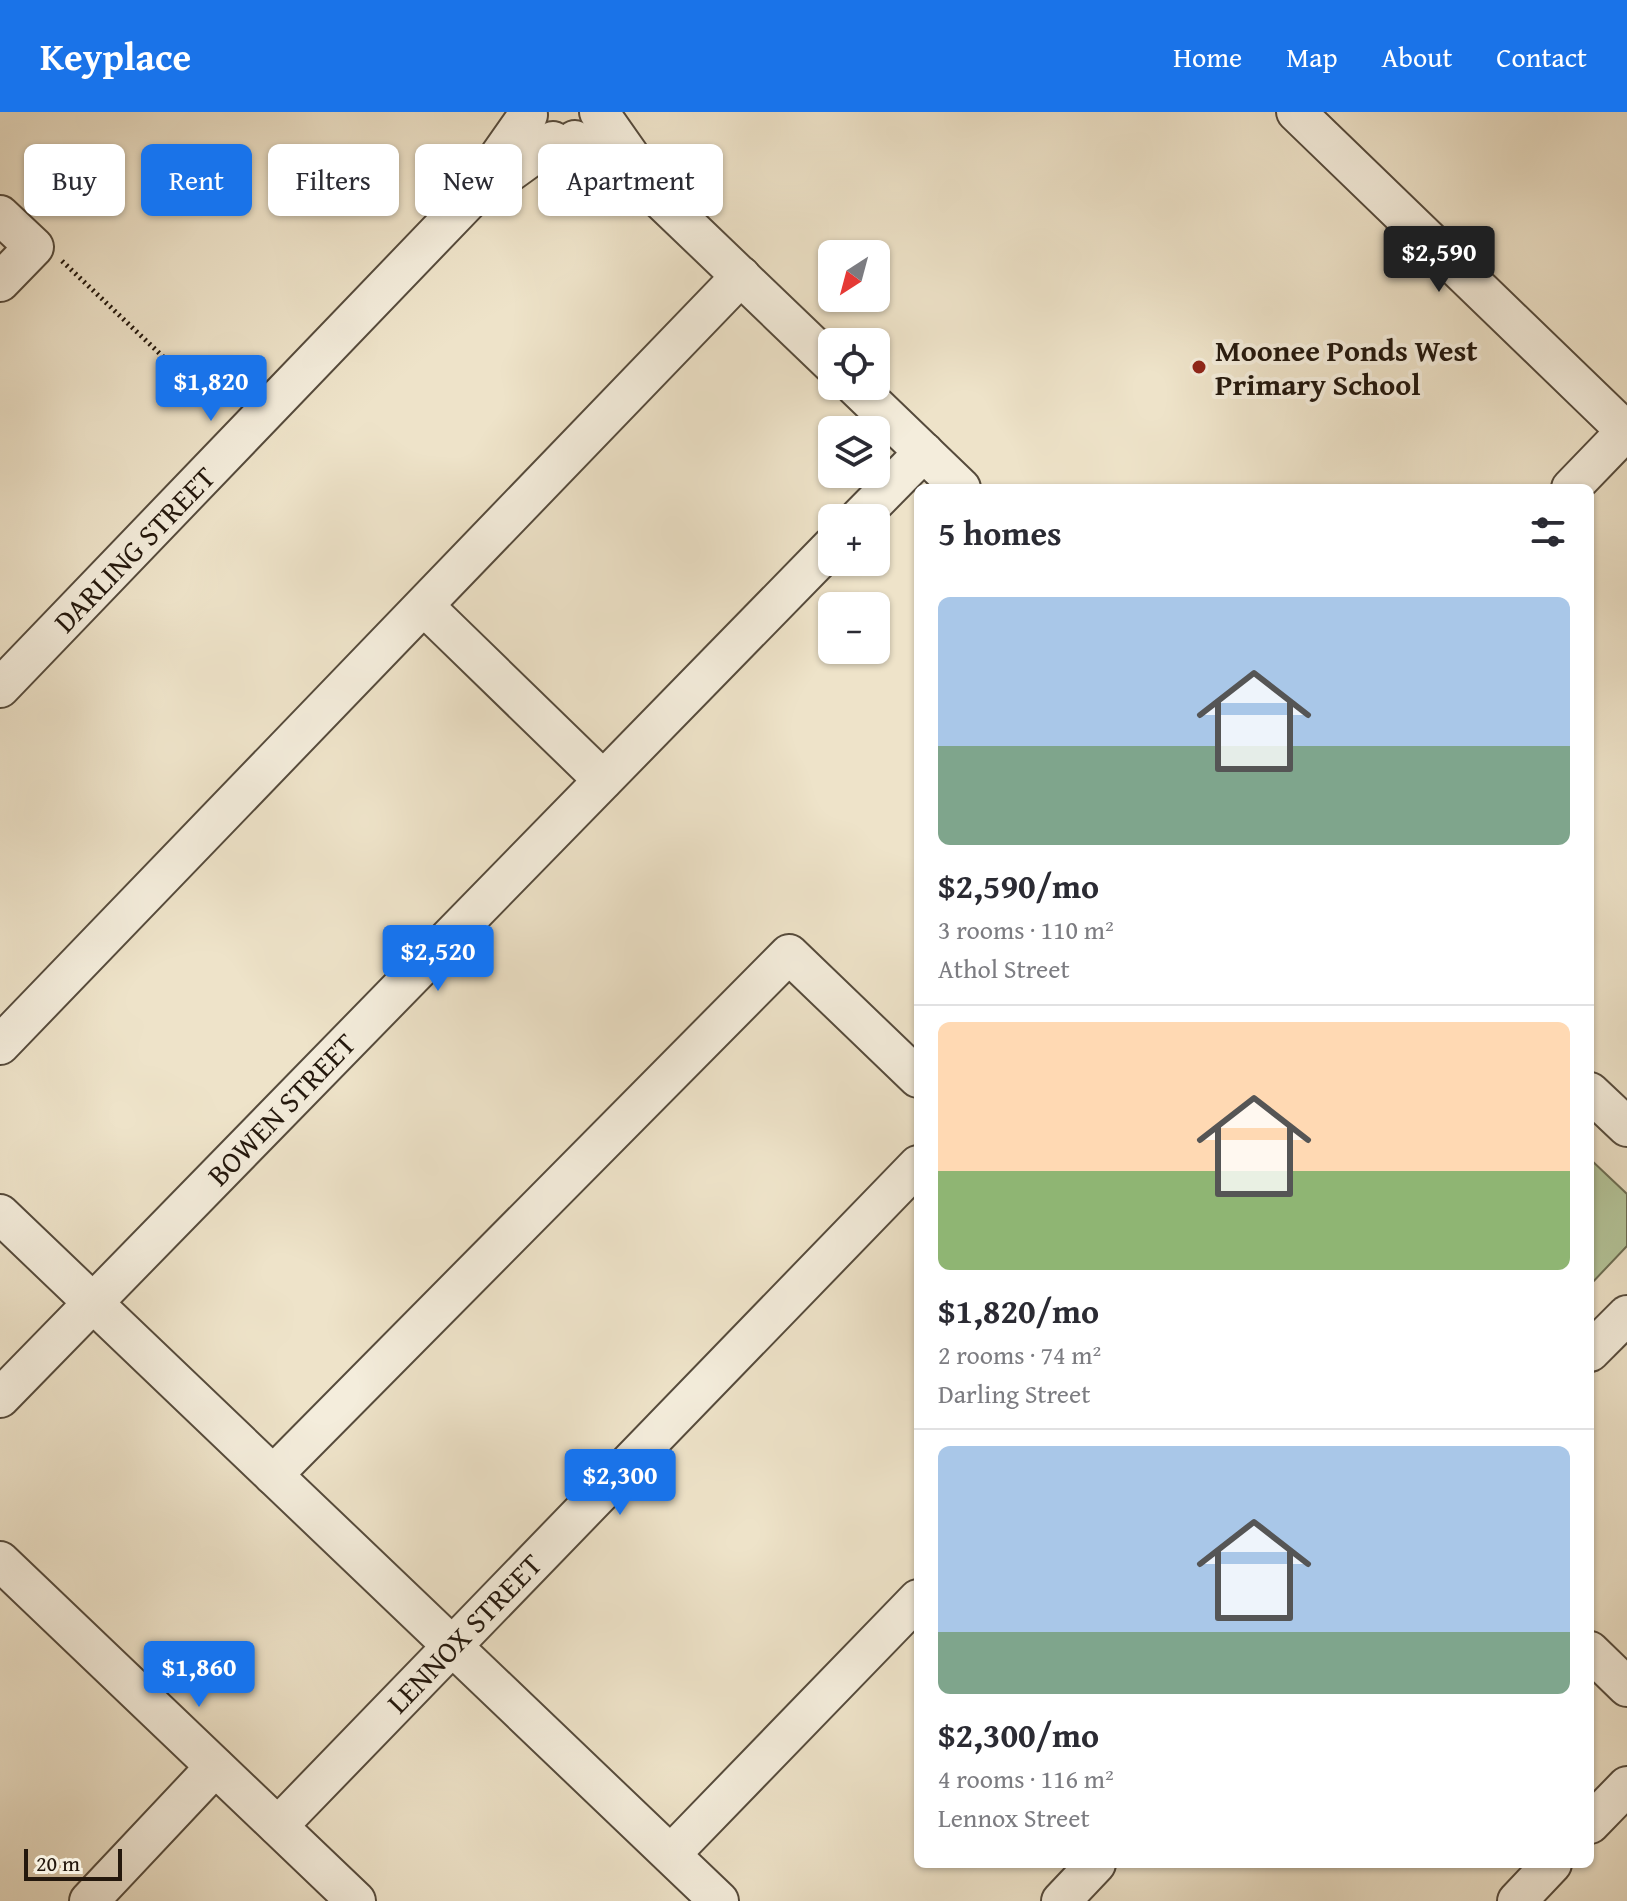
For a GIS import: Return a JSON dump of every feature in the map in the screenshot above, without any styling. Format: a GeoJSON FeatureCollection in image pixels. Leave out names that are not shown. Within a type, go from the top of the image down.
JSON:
{"type":"FeatureCollection","features":[{"type":"Feature","properties":{"kind":"street"},"geometry":{"type":"LineString","coordinates":[[1296,112],[1626,431],[1575,484]]}},
{"type":"Feature","properties":{"kind":"street"},"geometry":{"type":"LineString","coordinates":[[563,122],[659,198],[818,350]]}},
{"type":"Feature","properties":{"kind":"street","name":"DARLING STREET"},"geometry":{"type":"LineString","coordinates":[[0,688],[467,202],[563,122]]}},
{"type":"Feature","properties":{"kind":"street"},"geometry":{"type":"LineString","coordinates":[[0,215],[34,247],[0,282]]}},
{"type":"Feature","properties":{"kind":"street"},"geometry":{"type":"LineString","coordinates":[[0,1045],[741,276]]}},
{"type":"Feature","properties":{"kind":"street"},"geometry":{"type":"LineString","coordinates":[[870,400],[957,484]]}},
{"type":"Feature","properties":{"kind":"street"},"geometry":{"type":"LineString","coordinates":[[873,504],[924,452]]}},
{"type":"Feature","properties":{"kind":"street","name":"BOWEN STREET"},"geometry":{"type":"LineString","coordinates":[[0,1398],[818,560]]}},
{"type":"Feature","properties":{"kind":"street"},"geometry":{"type":"LineString","coordinates":[[425,607],[603,780]]}},
{"type":"Feature","properties":{"kind":"street"},"geometry":{"type":"LineString","coordinates":[[273,1475],[789,954],[914,1074]]}},
{"type":"Feature","properties":{"kind":"street"},"geometry":{"type":"LineString","coordinates":[[1594,1096],[1627,1127]]}},
{"type":"Feature","properties":{"kind":"street","name":"LENNOX STREET"},"geometry":{"type":"LineString","coordinates":[[278,1826],[914,1169]]}},
{"type":"Feature","properties":{"kind":"street"},"geometry":{"type":"LineString","coordinates":[[0,1214],[719,1901]]}},
{"type":"Feature","properties":{"kind":"street"},"geometry":{"type":"LineString","coordinates":[[1594,1348],[1627,1315]]}},
{"type":"Feature","properties":{"kind":"street"},"geometry":{"type":"LineString","coordinates":[[0,1561],[356,1901]]}},
{"type":"Feature","properties":{"kind":"street"},"geometry":{"type":"LineString","coordinates":[[671,1854],[914,1603]]}},
{"type":"Feature","properties":{"kind":"street"},"geometry":{"type":"LineString","coordinates":[[1594,1655],[1627,1687]]}},
{"type":"Feature","properties":{"kind":"street"},"geometry":{"type":"LineString","coordinates":[[89,1901],[215,1767]]}},
{"type":"Feature","properties":{"kind":"street"},"geometry":{"type":"LineString","coordinates":[[1594,1820],[1627,1786]]}},
{"type":"Feature","properties":{"kind":"street"},"geometry":{"type":"LineString","coordinates":[[1061,1901],[1092,1868]]}},
{"type":"Feature","properties":{"kind":"street"},"geometry":{"type":"LineString","coordinates":[[1517,1901],[1548,1868]]}},
{"type":"Feature","properties":{"kind":"path"},"geometry":{"type":"LineString","coordinates":[[34,247],[51,250],[214,405]]}},
{"type":"Feature","properties":{"kind":"green space"},"geometry":{"type":"Polygon","coordinates":[[[1594,1163],[1627,1194],[1627,1246],[1594,1281],[1594,1163]]]}},
{"type":"Feature","properties":{"kind":"place","name":"Moonee Ponds West Primary School"},"geometry":{"type":"Point","coordinates":[1199,367]}}]}
